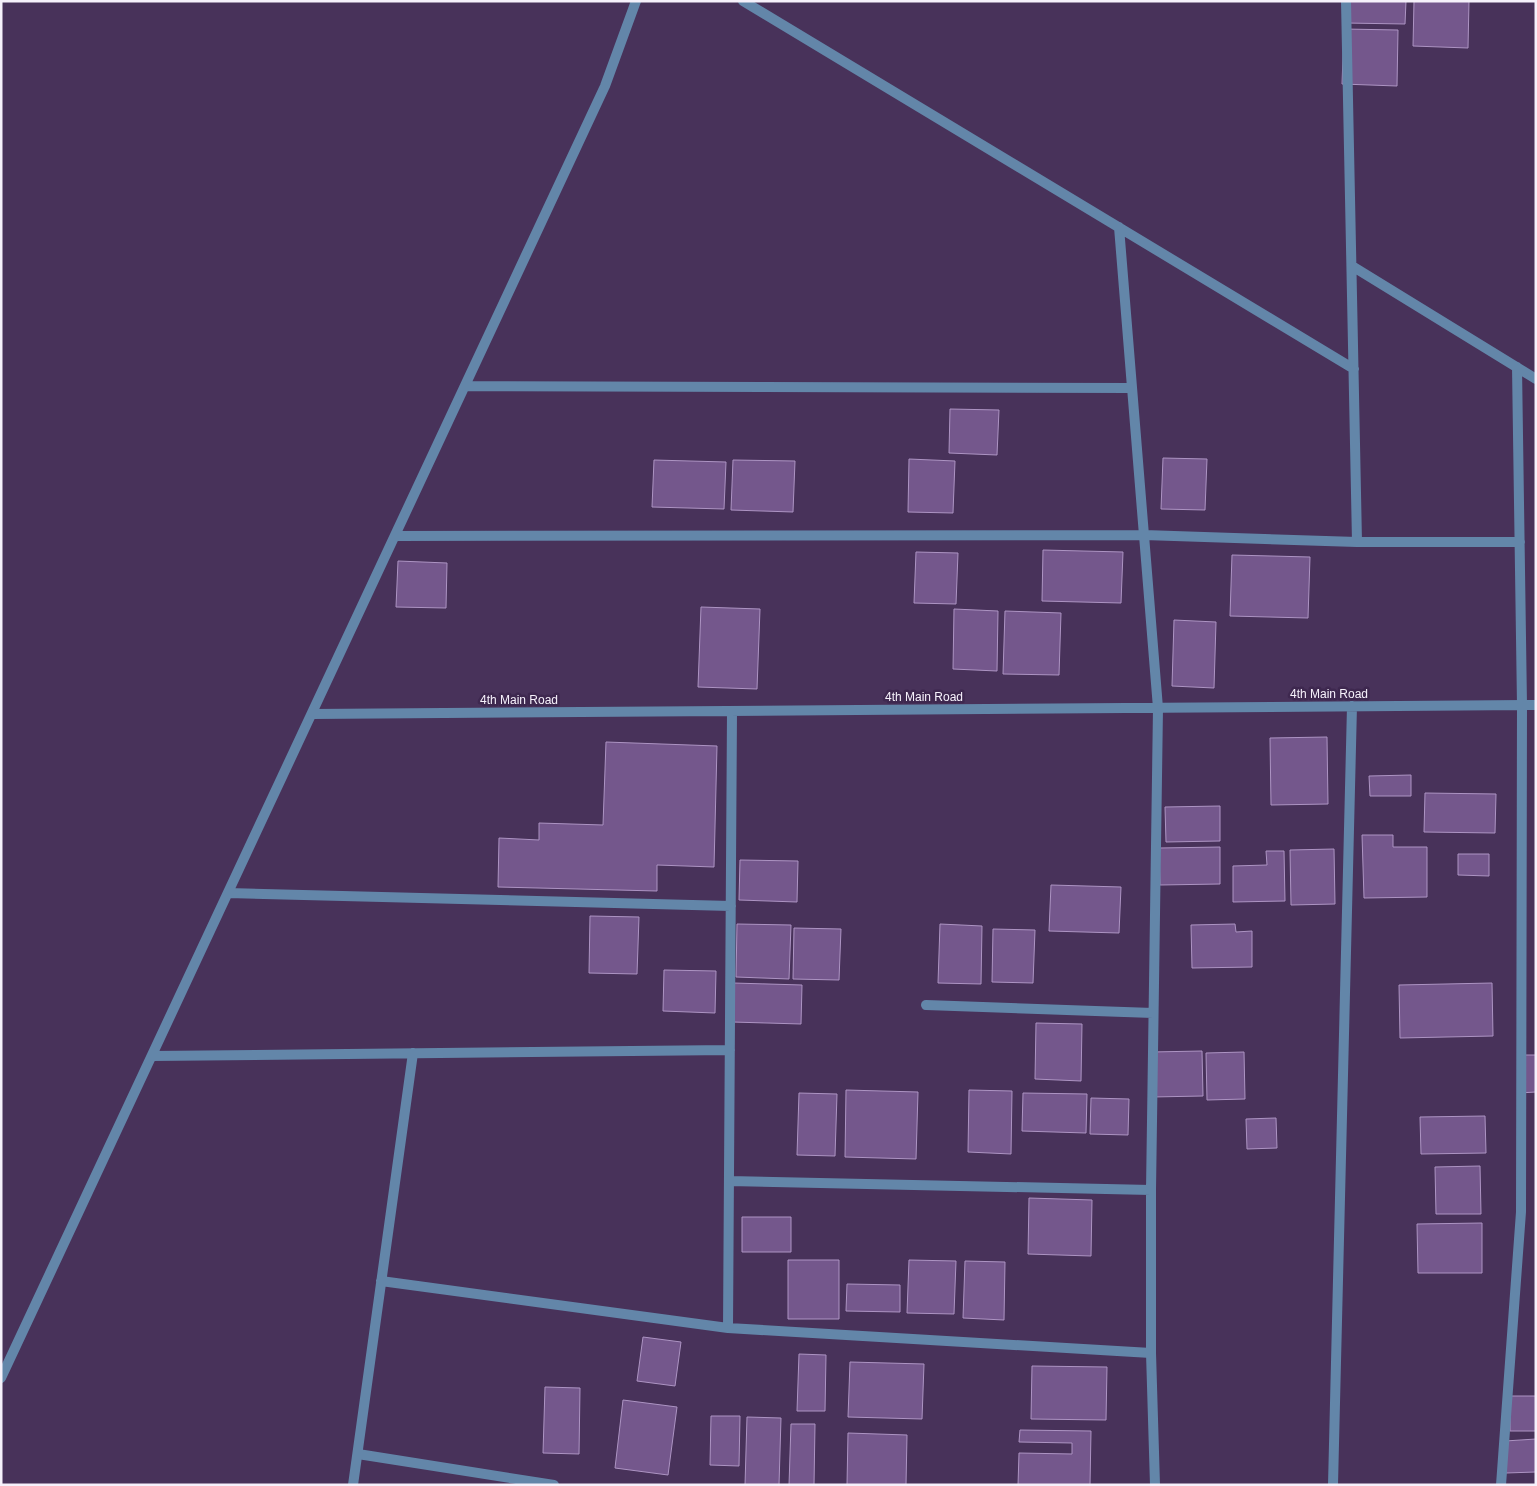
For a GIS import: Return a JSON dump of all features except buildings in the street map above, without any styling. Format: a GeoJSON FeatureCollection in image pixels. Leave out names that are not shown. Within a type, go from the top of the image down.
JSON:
{"type":"FeatureCollection","features":[{"type":"Feature","properties":{"kind":"street"},"geometry":{"type":"LineString","coordinates":[[1,1378],[605,86],[636,1]]}},
{"type":"Feature","properties":{"kind":"street"},"geometry":{"type":"LineString","coordinates":[[743,1],[1354,369]]}},
{"type":"Feature","properties":{"kind":"street"},"geometry":{"type":"LineString","coordinates":[[1346,1],[1357,542]]}},
{"type":"Feature","properties":{"kind":"street"},"geometry":{"type":"LineString","coordinates":[[1119,227],[1158,708],[1150,1190],[1150,1353],[1155,1485]]}},
{"type":"Feature","properties":{"kind":"street"},"geometry":{"type":"LineString","coordinates":[[1352,266],[1536,379]]}},
{"type":"Feature","properties":{"kind":"street"},"geometry":{"type":"LineString","coordinates":[[1501,1485],[1521,1212],[1522,706],[1517,367]]}},
{"type":"Feature","properties":{"kind":"street"},"geometry":{"type":"LineString","coordinates":[[465,386],[1132,388]]}},
{"type":"Feature","properties":{"kind":"street"},"geometry":{"type":"LineString","coordinates":[[395,536],[1144,535],[1357,542],[1520,542]]}},
{"type":"Feature","properties":{"kind":"street","name":"4th Main Road"},"geometry":{"type":"LineString","coordinates":[[312,714],[1536,705]]}},
{"type":"Feature","properties":{"kind":"street"},"geometry":{"type":"LineString","coordinates":[[1333,1485],[1352,706]]}},
{"type":"Feature","properties":{"kind":"street"},"geometry":{"type":"LineString","coordinates":[[728,1328],[732,711]]}},
{"type":"Feature","properties":{"kind":"street"},"geometry":{"type":"LineString","coordinates":[[228,894],[731,906]]}},
{"type":"Feature","properties":{"kind":"street"},"geometry":{"type":"LineString","coordinates":[[926,1005],[1153,1012]]}},
{"type":"Feature","properties":{"kind":"street"},"geometry":{"type":"LineString","coordinates":[[152,1056],[730,1050]]}},
{"type":"Feature","properties":{"kind":"street"},"geometry":{"type":"LineString","coordinates":[[353,1485],[413,1053]]}},
{"type":"Feature","properties":{"kind":"street"},"geometry":{"type":"LineString","coordinates":[[729,1181],[1150,1190]]}},
{"type":"Feature","properties":{"kind":"street"},"geometry":{"type":"LineString","coordinates":[[382,1281],[728,1328],[1150,1353]]}},
{"type":"Feature","properties":{"kind":"street"},"geometry":{"type":"LineString","coordinates":[[358,1454],[554,1485]]}}]}
